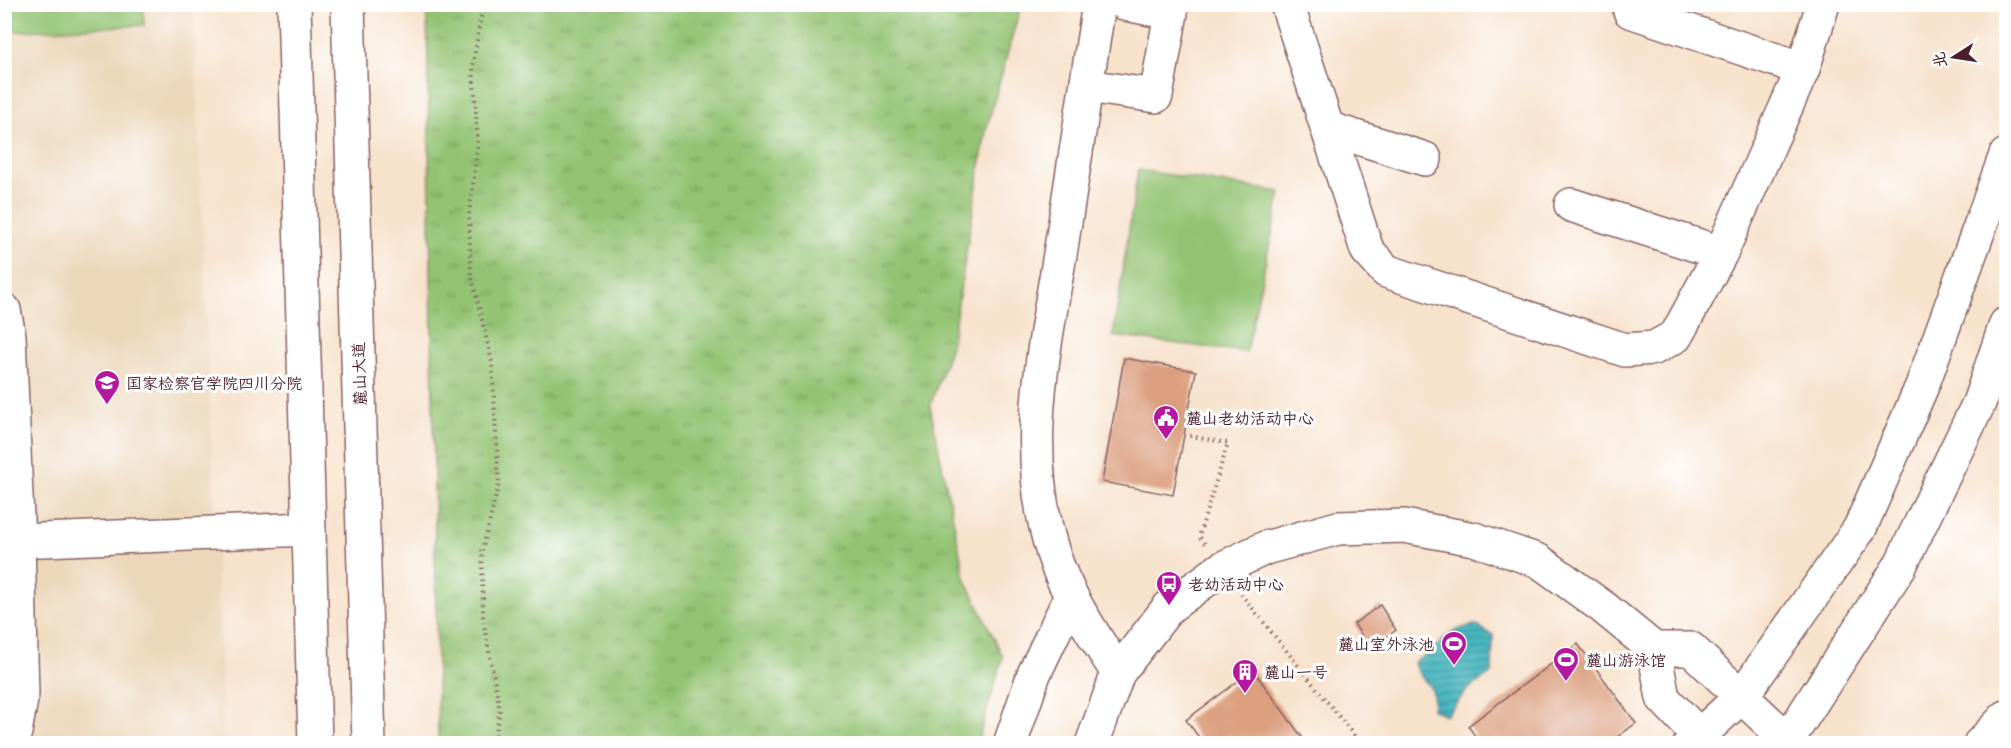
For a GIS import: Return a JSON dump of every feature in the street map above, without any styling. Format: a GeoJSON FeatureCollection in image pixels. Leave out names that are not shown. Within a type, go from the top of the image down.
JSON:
{"type":"FeatureCollection","features":[{"type":"Feature","properties":{"kind":"main road"},"geometry":{"type":"LineString","coordinates":[[294,4],[315,744]]}},
{"type":"Feature","properties":{"kind":"main road","name":"麓山大道"},"geometry":{"type":"LineString","coordinates":[[348,4],[369,744]]}},
{"type":"Feature","properties":{"kind":"main road"},"geometry":{"type":"LineString","coordinates":[[1099,4],[1038,388],[1035,463],[1043,513],[1054,555],[1071,596],[1118,673]]}},
{"type":"Feature","properties":{"kind":"main road"},"geometry":{"type":"LineString","coordinates":[[1087,86],[1156,96],[1171,13],[1126,4]]}},
{"type":"Feature","properties":{"kind":"main road"},"geometry":{"type":"LineString","coordinates":[[1287,4],[1367,250],[1386,271],[1625,350],[1654,348],[1676,336],[1721,253],[1803,69],[1823,4]]}},
{"type":"Feature","properties":{"kind":"main road"},"geometry":{"type":"LineString","coordinates":[[1630,11],[1803,69]]}},
{"type":"Feature","properties":{"kind":"main road"},"geometry":{"type":"LineString","coordinates":[[1327,128],[1425,159]]}},
{"type":"Feature","properties":{"kind":"main road"},"geometry":{"type":"LineString","coordinates":[[1654,649],[1663,698],[1699,741],[1742,696],[1860,528],[1923,386],[2007,155]]}},
{"type":"Feature","properties":{"kind":"main road"},"geometry":{"type":"LineString","coordinates":[[1571,206],[1721,253]]}},
{"type":"Feature","properties":{"kind":"main road"},"geometry":{"type":"LineString","coordinates":[[4,310],[9,336],[22,694],[15,732],[4,742]]}},
{"type":"Feature","properties":{"kind":"main road"},"geometry":{"type":"LineString","coordinates":[[1092,744],[1118,673],[1169,607],[1221,569],[1264,548],[1338,528],[1404,526],[1474,539],[1539,561],[1604,608],[1654,649],[1692,649],[1788,742],[1900,566],[1979,404],[2007,324]]}},
{"type":"Feature","properties":{"kind":"main road"},"geometry":{"type":"LineString","coordinates":[[18,541],[309,529]]}},
{"type":"Feature","properties":{"kind":"main road"},"geometry":{"type":"LineString","coordinates":[[1010,744],[1034,674],[1071,596]]}},
{"type":"Feature","properties":{"kind":"main road"},"geometry":{"type":"LineString","coordinates":[[1980,744],[2007,717]]}},
{"type":"Feature","properties":{"kind":"path"},"geometry":{"type":"LineString","coordinates":[[483,4],[473,65],[478,146],[469,215],[471,274],[492,362],[499,484],[482,550],[483,619],[500,710],[494,744]]}},
{"type":"Feature","properties":{"kind":"path"},"geometry":{"type":"LineString","coordinates":[[1190,436],[1228,443],[1199,536],[1221,569],[1361,744]]}},
{"type":"Feature","properties":{"kind":"shaded area","name":"国家检察官学院四川分院"},"geometry":{"type":"Polygon","coordinates":[[[4,5],[193,5],[224,743],[5,743],[4,5]]]}},
{"type":"Feature","properties":{"kind":"green space"},"geometry":{"type":"Polygon","coordinates":[[[4,5],[143,5],[144,25],[5,32],[4,5]]]}},
{"type":"Feature","properties":{"kind":"green space"},"geometry":{"type":"Polygon","coordinates":[[[427,5],[1021,5],[986,130],[951,346],[930,406],[965,578],[1003,657],[977,743],[438,743],[427,5]]]}},
{"type":"Feature","properties":{"kind":"green space"},"geometry":{"type":"Polygon","coordinates":[[[1138,170],[1281,192],[1246,352],[1113,336],[1138,170]]]}},
{"type":"Feature","properties":{"kind":"water","name":"麓山室外泳池"},"geometry":{"type":"Polygon","coordinates":[[[1475,625],[1493,635],[1492,673],[1468,689],[1446,715],[1432,709],[1433,693],[1416,669],[1414,662],[1424,657],[1455,631],[1475,625]]]}},
{"type":"Feature","properties":{"kind":"building"},"geometry":{"type":"Polygon","coordinates":[[[1124,358],[1196,371],[1173,495],[1102,482],[1124,358]]]}},
{"type":"Feature","properties":{"kind":"building"},"geometry":{"type":"Polygon","coordinates":[[[1380,605],[1396,630],[1370,648],[1354,624],[1380,605]]]}},
{"type":"Feature","properties":{"kind":"building","name":"麓山游泳馆"},"geometry":{"type":"Polygon","coordinates":[[[1578,644],[1636,723],[1608,744],[1481,744],[1468,726],[1578,644]]]}},
{"type":"Feature","properties":{"kind":"building","name":"麓山一号"},"geometry":{"type":"Polygon","coordinates":[[[1253,670],[1307,744],[1204,744],[1186,720],[1253,670]]]}},
{"type":"Feature","properties":{"kind":"place","name":"国家检察官学院四川分院"},"geometry":{"type":"Point","coordinates":[107,406]}},
{"type":"Feature","properties":{"kind":"place","name":"麓山老幼活动中心"},"geometry":{"type":"Point","coordinates":[1166,441]}},
{"type":"Feature","properties":{"kind":"place","name":"老幼活动中心"},"geometry":{"type":"Point","coordinates":[1169,607]}},
{"type":"Feature","properties":{"kind":"place","name":"麓山室外泳池"},"geometry":{"type":"Point","coordinates":[1454,667]}},
{"type":"Feature","properties":{"kind":"place","name":"麓山游泳馆"},"geometry":{"type":"Point","coordinates":[1566,683]}},
{"type":"Feature","properties":{"kind":"place","name":"麓山一号"},"geometry":{"type":"Point","coordinates":[1245,695]}}]}
